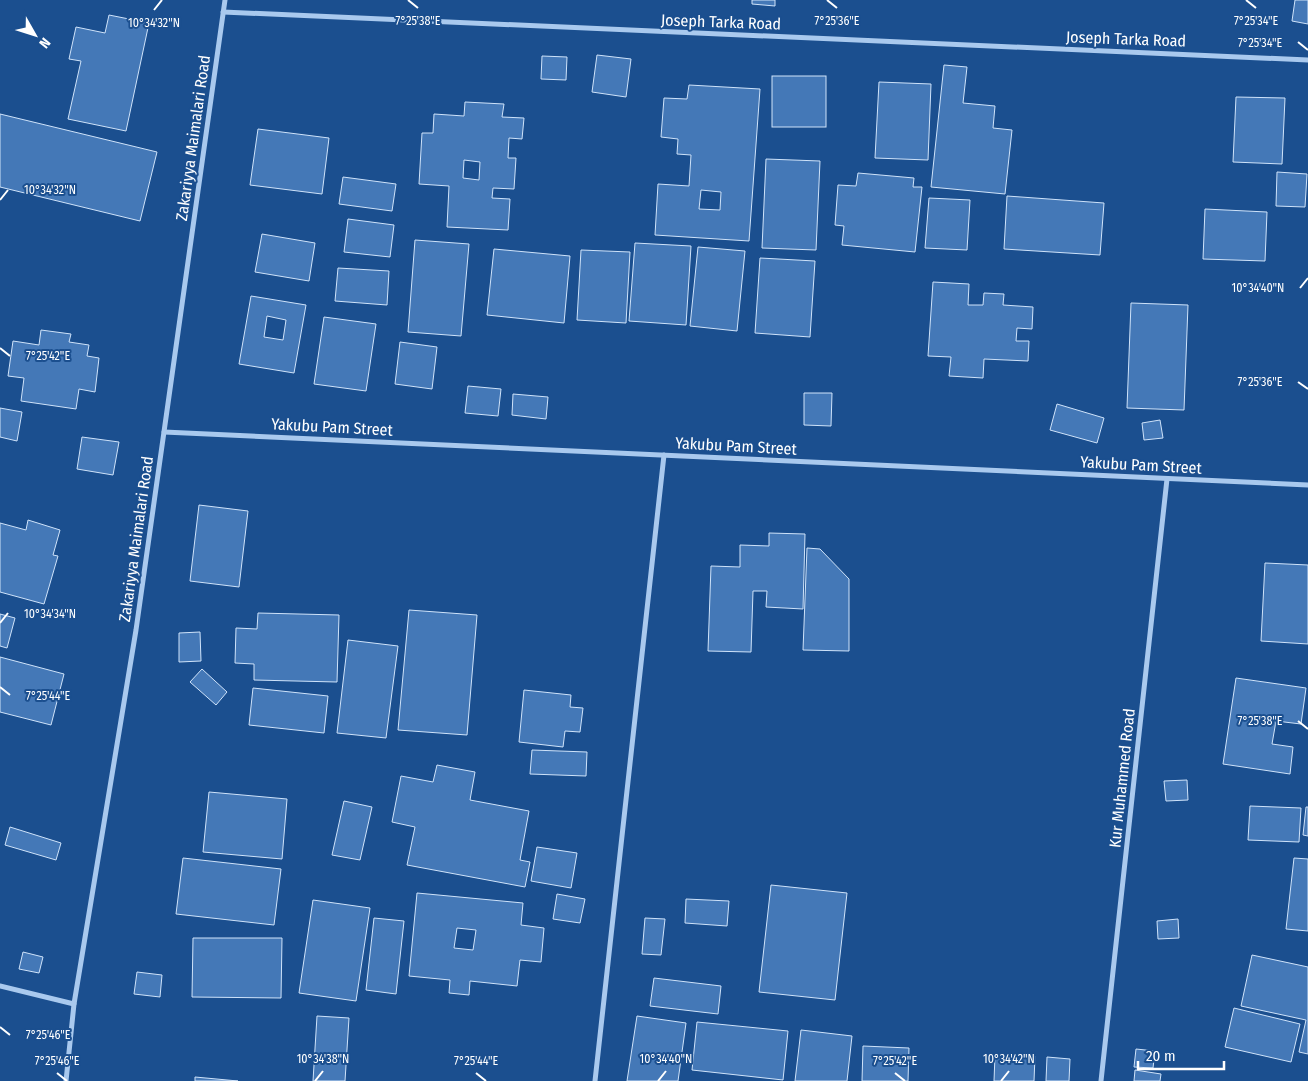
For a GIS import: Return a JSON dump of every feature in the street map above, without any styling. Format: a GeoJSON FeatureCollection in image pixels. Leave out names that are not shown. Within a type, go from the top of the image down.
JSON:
{"type":"FeatureCollection","features":[{"type":"Feature","properties":{"kind":"street","name":"Zakariyya Maimalari Road"},"geometry":{"type":"LineString","coordinates":[[66,1081],[74,1004],[136,630],[225,0]]}},
{"type":"Feature","properties":{"kind":"street","name":"Joseph Tarka Road"},"geometry":{"type":"LineString","coordinates":[[223,12],[1308,60]]}},
{"type":"Feature","properties":{"kind":"street","name":"Yakubu Pam Street"},"geometry":{"type":"LineString","coordinates":[[164,432],[1308,485]]}},
{"type":"Feature","properties":{"kind":"street"},"geometry":{"type":"LineString","coordinates":[[595,1081],[664,455]]}},
{"type":"Feature","properties":{"kind":"street","name":"Kur Muhammed Road"},"geometry":{"type":"LineString","coordinates":[[1101,1081],[1167,479]]}},
{"type":"Feature","properties":{"kind":"street"},"geometry":{"type":"LineString","coordinates":[[0,986],[74,1004]]}},
{"type":"Feature","properties":{"kind":"building"},"geometry":{"type":"Polygon","coordinates":[[[752,0],[775,0],[775,6],[752,4],[752,0]]]}},
{"type":"Feature","properties":{"kind":"building"},"geometry":{"type":"Polygon","coordinates":[[[1295,0],[1308,0],[1308,24],[1292,21],[1295,0]]]}},
{"type":"Feature","properties":{"kind":"building"},"geometry":{"type":"Polygon","coordinates":[[[109,15],[149,23],[126,131],[68,119],[81,61],[69,59],[76,27],[105,33],[109,15]]]}},
{"type":"Feature","properties":{"kind":"building"},"geometry":{"type":"Polygon","coordinates":[[[597,55],[631,59],[626,97],[592,92],[597,55]]]}},
{"type":"Feature","properties":{"kind":"building"},"geometry":{"type":"Polygon","coordinates":[[[542,56],[567,57],[566,80],[541,79],[542,56]]]}},
{"type":"Feature","properties":{"kind":"building"},"geometry":{"type":"Polygon","coordinates":[[[944,65],[967,67],[963,103],[995,106],[993,128],[1012,130],[1005,194],[931,187],[944,65]]]}},
{"type":"Feature","properties":{"kind":"building"},"geometry":{"type":"Polygon","coordinates":[[[772,76],[826,76],[826,127],[772,127],[772,76]]]}},
{"type":"Feature","properties":{"kind":"building"},"geometry":{"type":"Polygon","coordinates":[[[879,82],[931,84],[928,160],[875,158],[879,82]]]}},
{"type":"Feature","properties":{"kind":"building"},"geometry":{"type":"Polygon","coordinates":[[[689,85],[760,89],[749,241],[655,235],[658,184],[689,186],[691,155],[677,154],[678,139],[661,137],[664,98],[687,99],[689,85]],[[701,190],[699,209],[720,210],[721,192],[701,190]]]}},
{"type":"Feature","properties":{"kind":"building"},"geometry":{"type":"Polygon","coordinates":[[[1236,97],[1285,98],[1282,164],[1233,162],[1236,97]]]}},
{"type":"Feature","properties":{"kind":"building"},"geometry":{"type":"Polygon","coordinates":[[[465,102],[504,104],[502,117],[524,118],[522,139],[509,138],[508,158],[516,158],[514,189],[493,188],[492,198],[510,199],[508,230],[447,227],[449,186],[419,184],[422,133],[433,133],[434,114],[464,116],[465,102]],[[464,160],[463,178],[479,180],[480,162],[464,160]]]}},
{"type":"Feature","properties":{"kind":"building"},"geometry":{"type":"Polygon","coordinates":[[[0,114],[157,152],[140,221],[0,187],[0,114]]]}},
{"type":"Feature","properties":{"kind":"building"},"geometry":{"type":"Polygon","coordinates":[[[258,129],[329,138],[322,194],[250,185],[258,129]]]}},
{"type":"Feature","properties":{"kind":"building"},"geometry":{"type":"Polygon","coordinates":[[[766,159],[820,161],[816,250],[762,248],[766,159]]]}},
{"type":"Feature","properties":{"kind":"building"},"geometry":{"type":"Polygon","coordinates":[[[1277,172],[1307,174],[1305,207],[1276,206],[1277,172]]]}},
{"type":"Feature","properties":{"kind":"building"},"geometry":{"type":"Polygon","coordinates":[[[858,173],[914,178],[913,187],[922,187],[915,252],[842,245],[844,226],[835,225],[838,185],[856,186],[858,173]]]}},
{"type":"Feature","properties":{"kind":"building"},"geometry":{"type":"Polygon","coordinates":[[[343,177],[396,184],[392,211],[339,204],[343,177]]]}},
{"type":"Feature","properties":{"kind":"building"},"geometry":{"type":"Polygon","coordinates":[[[1007,196],[1104,203],[1100,255],[1004,249],[1007,196]]]}},
{"type":"Feature","properties":{"kind":"building"},"geometry":{"type":"Polygon","coordinates":[[[929,198],[970,200],[967,250],[925,248],[929,198]]]}},
{"type":"Feature","properties":{"kind":"building"},"geometry":{"type":"Polygon","coordinates":[[[1205,209],[1267,212],[1265,261],[1203,259],[1205,209]]]}},
{"type":"Feature","properties":{"kind":"building"},"geometry":{"type":"Polygon","coordinates":[[[348,219],[394,225],[390,257],[344,252],[348,219]]]}},
{"type":"Feature","properties":{"kind":"building"},"geometry":{"type":"Polygon","coordinates":[[[262,234],[315,243],[309,281],[255,272],[262,234]]]}},
{"type":"Feature","properties":{"kind":"building"},"geometry":{"type":"Polygon","coordinates":[[[415,240],[469,244],[461,336],[408,332],[415,240]]]}},
{"type":"Feature","properties":{"kind":"building"},"geometry":{"type":"Polygon","coordinates":[[[635,243],[691,246],[686,325],[629,321],[635,243]]]}},
{"type":"Feature","properties":{"kind":"building"},"geometry":{"type":"Polygon","coordinates":[[[698,247],[745,251],[737,331],[690,326],[698,247]]]}},
{"type":"Feature","properties":{"kind":"building"},"geometry":{"type":"Polygon","coordinates":[[[494,249],[570,256],[564,323],[487,315],[494,249]]]}},
{"type":"Feature","properties":{"kind":"building"},"geometry":{"type":"Polygon","coordinates":[[[581,250],[630,252],[626,323],[577,320],[581,250]]]}},
{"type":"Feature","properties":{"kind":"building"},"geometry":{"type":"Polygon","coordinates":[[[760,258],[815,261],[810,337],[755,333],[760,258]]]}},
{"type":"Feature","properties":{"kind":"building"},"geometry":{"type":"Polygon","coordinates":[[[338,268],[389,271],[387,305],[335,301],[338,268]]]}},
{"type":"Feature","properties":{"kind":"building"},"geometry":{"type":"Polygon","coordinates":[[[933,282],[969,284],[968,305],[983,305],[984,293],[1004,294],[1003,305],[1033,307],[1032,329],[1017,328],[1016,341],[1029,341],[1028,361],[984,359],[983,378],[949,376],[951,357],[928,356],[933,282]]]}},
{"type":"Feature","properties":{"kind":"building"},"geometry":{"type":"Polygon","coordinates":[[[251,296],[306,305],[294,373],[239,364],[251,296]],[[267,316],[264,337],[283,340],[286,320],[267,316]]]}},
{"type":"Feature","properties":{"kind":"building"},"geometry":{"type":"Polygon","coordinates":[[[1131,303],[1188,305],[1184,410],[1127,408],[1131,303]]]}},
{"type":"Feature","properties":{"kind":"building"},"geometry":{"type":"Polygon","coordinates":[[[324,317],[376,324],[366,391],[314,384],[324,317]]]}},
{"type":"Feature","properties":{"kind":"building"},"geometry":{"type":"Polygon","coordinates":[[[41,330],[71,334],[69,342],[89,345],[87,356],[99,358],[95,392],[79,389],[76,409],[21,401],[24,378],[8,376],[13,341],[39,345],[41,330]]]}},
{"type":"Feature","properties":{"kind":"building"},"geometry":{"type":"Polygon","coordinates":[[[400,342],[437,347],[432,389],[395,384],[400,342]]]}},
{"type":"Feature","properties":{"kind":"building"},"geometry":{"type":"Polygon","coordinates":[[[468,386],[501,389],[498,416],[465,413],[468,386]]]}},
{"type":"Feature","properties":{"kind":"building"},"geometry":{"type":"Polygon","coordinates":[[[804,393],[832,393],[831,426],[804,425],[804,393]]]}},
{"type":"Feature","properties":{"kind":"building"},"geometry":{"type":"Polygon","coordinates":[[[513,394],[548,397],[546,419],[512,415],[513,394]]]}},
{"type":"Feature","properties":{"kind":"building"},"geometry":{"type":"Polygon","coordinates":[[[1057,404],[1104,418],[1097,443],[1050,430],[1057,404]]]}},
{"type":"Feature","properties":{"kind":"building"},"geometry":{"type":"Polygon","coordinates":[[[0,408],[22,412],[17,441],[0,437],[0,408]]]}},
{"type":"Feature","properties":{"kind":"building"},"geometry":{"type":"Polygon","coordinates":[[[1160,420],[1163,438],[1144,440],[1142,423],[1160,420]]]}},
{"type":"Feature","properties":{"kind":"building"},"geometry":{"type":"Polygon","coordinates":[[[82,437],[119,442],[113,475],[77,469],[82,437]]]}},
{"type":"Feature","properties":{"kind":"building"},"geometry":{"type":"Polygon","coordinates":[[[199,505],[248,511],[239,587],[190,581],[199,505]]]}},
{"type":"Feature","properties":{"kind":"building"},"geometry":{"type":"Polygon","coordinates":[[[28,520],[60,530],[53,555],[58,556],[44,604],[0,592],[0,523],[26,530],[28,520]]]}},
{"type":"Feature","properties":{"kind":"building"},"geometry":{"type":"Polygon","coordinates":[[[769,533],[805,534],[803,609],[766,607],[767,591],[753,591],[751,652],[708,651],[711,566],[740,567],[740,545],[769,546],[769,533]]]}},
{"type":"Feature","properties":{"kind":"building"},"geometry":{"type":"Polygon","coordinates":[[[807,548],[820,549],[849,579],[849,651],[803,650],[807,548]]]}},
{"type":"Feature","properties":{"kind":"building"},"geometry":{"type":"Polygon","coordinates":[[[1265,563],[1308,565],[1308,644],[1261,641],[1265,563]]]}},
{"type":"Feature","properties":{"kind":"building"},"geometry":{"type":"Polygon","coordinates":[[[409,610],[477,615],[467,735],[398,730],[409,610]]]}},
{"type":"Feature","properties":{"kind":"building"},"geometry":{"type":"Polygon","coordinates":[[[258,613],[339,615],[337,682],[254,680],[254,664],[235,663],[236,628],[257,629],[258,613]]]}},
{"type":"Feature","properties":{"kind":"building"},"geometry":{"type":"Polygon","coordinates":[[[0,614],[15,618],[7,648],[0,646],[0,614]]]}},
{"type":"Feature","properties":{"kind":"building"},"geometry":{"type":"Polygon","coordinates":[[[200,632],[201,661],[179,662],[179,633],[200,632]]]}},
{"type":"Feature","properties":{"kind":"building"},"geometry":{"type":"Polygon","coordinates":[[[348,640],[398,646],[386,738],[337,733],[348,640]]]}},
{"type":"Feature","properties":{"kind":"building"},"geometry":{"type":"Polygon","coordinates":[[[0,657],[64,674],[51,725],[0,712],[0,657]]]}},
{"type":"Feature","properties":{"kind":"building"},"geometry":{"type":"Polygon","coordinates":[[[202,669],[227,692],[216,705],[190,682],[202,669]]]}},
{"type":"Feature","properties":{"kind":"building"},"geometry":{"type":"Polygon","coordinates":[[[1236,678],[1306,688],[1301,724],[1276,721],[1272,744],[1293,747],[1290,774],[1223,764],[1236,678]]]}},
{"type":"Feature","properties":{"kind":"building"},"geometry":{"type":"Polygon","coordinates":[[[253,688],[328,696],[324,733],[249,725],[253,688]]]}},
{"type":"Feature","properties":{"kind":"building"},"geometry":{"type":"Polygon","coordinates":[[[524,690],[571,695],[570,707],[583,708],[580,732],[565,731],[563,747],[519,742],[524,690]]]}},
{"type":"Feature","properties":{"kind":"building"},"geometry":{"type":"Polygon","coordinates":[[[532,750],[587,752],[586,776],[530,774],[532,750]]]}},
{"type":"Feature","properties":{"kind":"building"},"geometry":{"type":"Polygon","coordinates":[[[437,765],[475,772],[470,800],[529,811],[520,860],[530,862],[525,887],[407,865],[415,827],[392,822],[401,776],[433,782],[437,765]]]}},
{"type":"Feature","properties":{"kind":"building"},"geometry":{"type":"Polygon","coordinates":[[[1187,780],[1188,800],[1166,801],[1164,781],[1187,780]]]}},
{"type":"Feature","properties":{"kind":"building"},"geometry":{"type":"Polygon","coordinates":[[[209,792],[287,799],[282,859],[203,852],[209,792]]]}},
{"type":"Feature","properties":{"kind":"building"},"geometry":{"type":"Polygon","coordinates":[[[344,801],[372,807],[360,860],[332,855],[344,801]]]}},
{"type":"Feature","properties":{"kind":"building"},"geometry":{"type":"Polygon","coordinates":[[[1250,806],[1301,808],[1299,842],[1248,840],[1250,806]]]}},
{"type":"Feature","properties":{"kind":"building"},"geometry":{"type":"Polygon","coordinates":[[[1306,807],[1308,807],[1308,836],[1303,835],[1306,807]]]}},
{"type":"Feature","properties":{"kind":"building"},"geometry":{"type":"Polygon","coordinates":[[[10,827],[61,843],[56,860],[5,845],[10,827]]]}},
{"type":"Feature","properties":{"kind":"building"},"geometry":{"type":"Polygon","coordinates":[[[537,847],[577,853],[571,888],[531,881],[537,847]]]}},
{"type":"Feature","properties":{"kind":"building"},"geometry":{"type":"Polygon","coordinates":[[[183,858],[281,869],[274,925],[176,914],[183,858]]]}},
{"type":"Feature","properties":{"kind":"building"},"geometry":{"type":"Polygon","coordinates":[[[1294,858],[1308,859],[1308,931],[1286,929],[1294,858]]]}},
{"type":"Feature","properties":{"kind":"building"},"geometry":{"type":"Polygon","coordinates":[[[771,885],[847,893],[835,1000],[759,992],[771,885]]]}},
{"type":"Feature","properties":{"kind":"building"},"geometry":{"type":"Polygon","coordinates":[[[417,893],[523,903],[521,925],[544,928],[541,962],[520,960],[517,986],[470,981],[469,995],[449,993],[450,980],[409,976],[417,893]],[[457,928],[454,948],[473,950],[476,930],[457,928]]]}},
{"type":"Feature","properties":{"kind":"building"},"geometry":{"type":"Polygon","coordinates":[[[557,894],[585,899],[580,923],[553,919],[557,894]]]}},
{"type":"Feature","properties":{"kind":"building"},"geometry":{"type":"Polygon","coordinates":[[[686,899],[729,901],[727,926],[685,923],[686,899]]]}},
{"type":"Feature","properties":{"kind":"building"},"geometry":{"type":"Polygon","coordinates":[[[313,900],[370,908],[356,1001],[299,993],[313,900]]]}},
{"type":"Feature","properties":{"kind":"building"},"geometry":{"type":"Polygon","coordinates":[[[374,918],[404,921],[396,994],[366,990],[374,918]]]}},
{"type":"Feature","properties":{"kind":"building"},"geometry":{"type":"Polygon","coordinates":[[[645,918],[665,919],[661,955],[642,954],[645,918]]]}},
{"type":"Feature","properties":{"kind":"building"},"geometry":{"type":"Polygon","coordinates":[[[1178,919],[1179,938],[1158,939],[1157,921],[1178,919]]]}},
{"type":"Feature","properties":{"kind":"building"},"geometry":{"type":"Polygon","coordinates":[[[193,938],[282,938],[281,998],[192,997],[193,938]]]}},
{"type":"Feature","properties":{"kind":"building"},"geometry":{"type":"Polygon","coordinates":[[[23,952],[43,957],[39,973],[19,969],[23,952]]]}},
{"type":"Feature","properties":{"kind":"building"},"geometry":{"type":"Polygon","coordinates":[[[1252,955],[1308,967],[1308,1054],[1299,1052],[1306,1020],[1241,1006],[1252,955]]]}},
{"type":"Feature","properties":{"kind":"building"},"geometry":{"type":"Polygon","coordinates":[[[137,972],[162,975],[160,997],[134,994],[137,972]]]}},
{"type":"Feature","properties":{"kind":"building"},"geometry":{"type":"Polygon","coordinates":[[[654,978],[721,986],[718,1014],[650,1006],[654,978]]]}},
{"type":"Feature","properties":{"kind":"building"},"geometry":{"type":"Polygon","coordinates":[[[1234,1008],[1300,1024],[1291,1062],[1225,1047],[1234,1008]]]}},
{"type":"Feature","properties":{"kind":"building"},"geometry":{"type":"Polygon","coordinates":[[[317,1016],[349,1018],[345,1081],[313,1081],[317,1016]]]}},
{"type":"Feature","properties":{"kind":"building"},"geometry":{"type":"Polygon","coordinates":[[[637,1016],[686,1023],[678,1081],[627,1081],[637,1016]]]}},
{"type":"Feature","properties":{"kind":"building"},"geometry":{"type":"Polygon","coordinates":[[[697,1022],[788,1031],[783,1080],[692,1070],[697,1022]]]}},
{"type":"Feature","properties":{"kind":"building"},"geometry":{"type":"Polygon","coordinates":[[[801,1030],[852,1036],[847,1081],[795,1081],[801,1030]]]}},
{"type":"Feature","properties":{"kind":"building"},"geometry":{"type":"Polygon","coordinates":[[[863,1046],[909,1048],[908,1081],[862,1081],[863,1046]]]}},
{"type":"Feature","properties":{"kind":"building"},"geometry":{"type":"Polygon","coordinates":[[[1136,1049],[1155,1051],[1153,1068],[1134,1067],[1136,1049]]]}},
{"type":"Feature","properties":{"kind":"building"},"geometry":{"type":"Polygon","coordinates":[[[995,1055],[1035,1056],[1034,1081],[994,1081],[995,1055]]]}},
{"type":"Feature","properties":{"kind":"building"},"geometry":{"type":"Polygon","coordinates":[[[1047,1057],[1070,1059],[1069,1081],[1046,1081],[1047,1057]]]}},
{"type":"Feature","properties":{"kind":"building"},"geometry":{"type":"Polygon","coordinates":[[[1135,1070],[1161,1074],[1160,1081],[1134,1081],[1135,1070]]]}},
{"type":"Feature","properties":{"kind":"building"},"geometry":{"type":"Polygon","coordinates":[[[195,1077],[238,1081],[195,1081],[195,1077]]]}}]}
